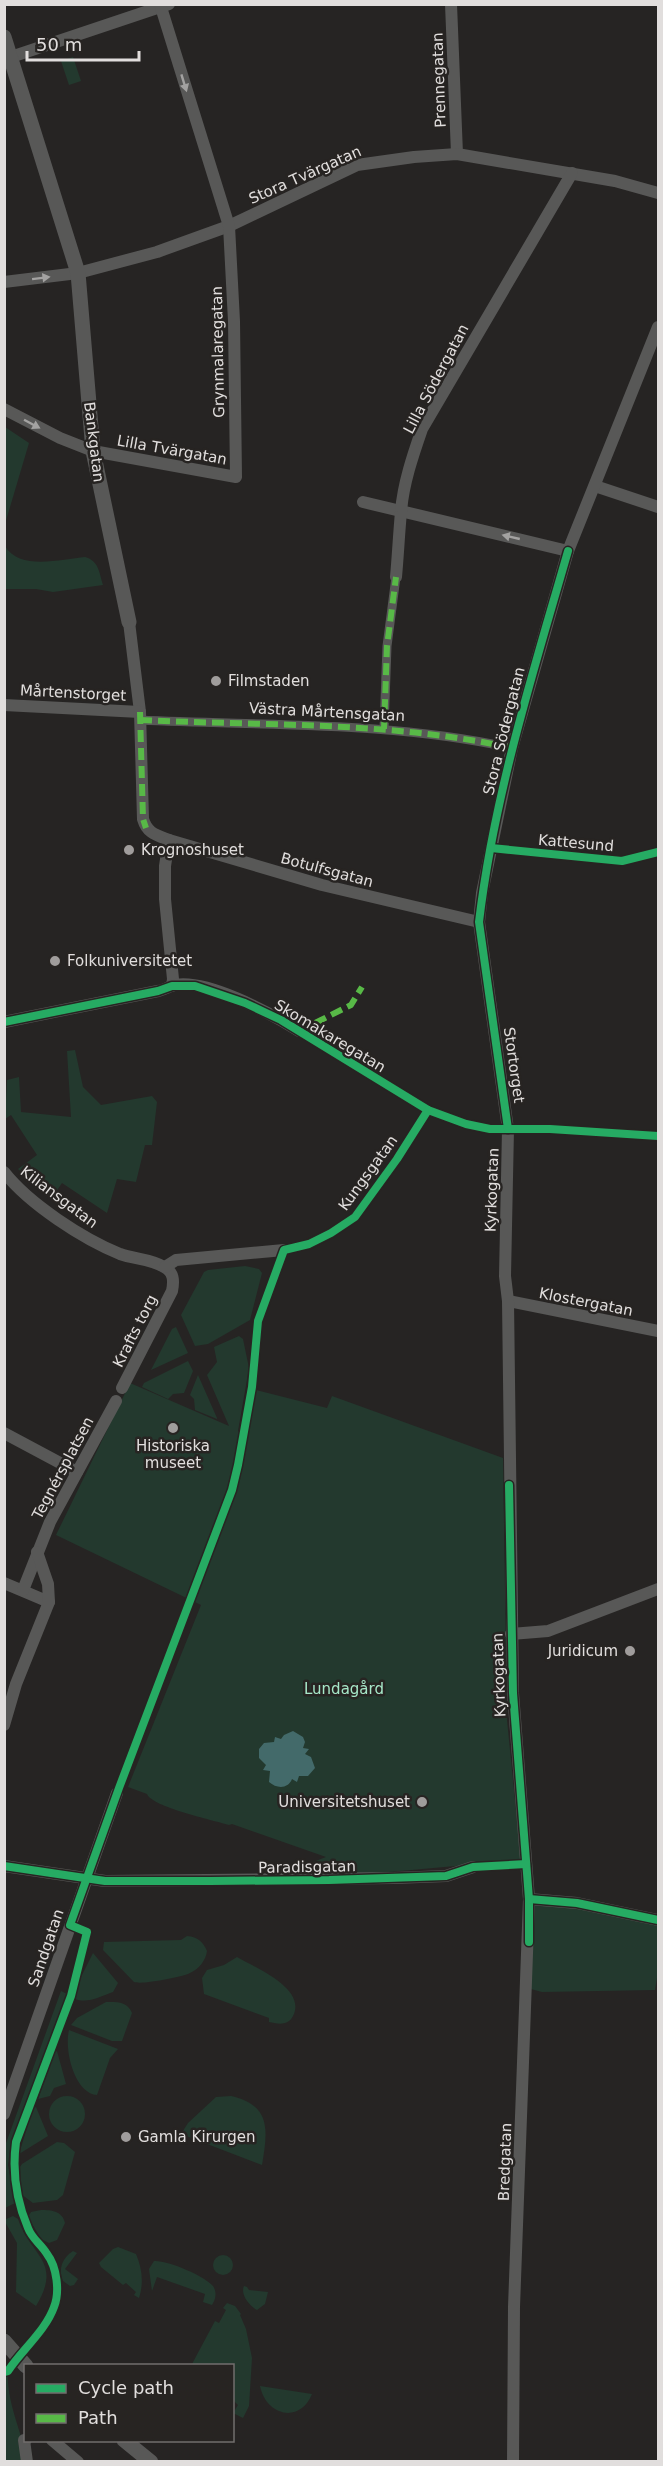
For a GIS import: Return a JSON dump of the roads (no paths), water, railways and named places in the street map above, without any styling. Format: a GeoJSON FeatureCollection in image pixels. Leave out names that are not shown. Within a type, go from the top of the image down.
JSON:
{"type":"FeatureCollection","features":[{"type":"Feature","properties":{"kind":"street","name":"Prennegatan"},"geometry":{"type":"LineString","coordinates":[[451,4],[457,154]]}},
{"type":"Feature","properties":{"kind":"street"},"geometry":{"type":"LineString","coordinates":[[11,57],[163,6]]}},
{"type":"Feature","properties":{"kind":"street","name":"Grynmalaregatan"},"geometry":{"type":"LineString","coordinates":[[163,6],[229,226],[234,321],[236,477]]}},
{"type":"Feature","properties":{"kind":"street","name":"Bankgatan"},"geometry":{"type":"LineString","coordinates":[[4,38],[78,273],[93,451],[129,622],[140,716],[143,819],[146,828],[153,834],[169,840]]}},
{"type":"Feature","properties":{"kind":"street","name":"Stora Tvärgatan"},"geometry":{"type":"LineString","coordinates":[[4,282],[78,273],[157,252],[229,226],[357,165],[414,157],[457,154],[572,173],[658,193]]}},
{"type":"Feature","properties":{"kind":"street","name":"Lilla Södergatan"},"geometry":{"type":"LineString","coordinates":[[384,729],[387,646],[396,577],[401,511],[411,461],[422,429],[572,173]]}},
{"type":"Feature","properties":{"kind":"street","name":"Stora Södergatan"},"geometry":{"type":"LineString","coordinates":[[479,922],[482,893],[512,748],[568,551],[658,327]]}},
{"type":"Feature","properties":{"kind":"street","name":"Lilla Tvärgatan"},"geometry":{"type":"LineString","coordinates":[[4,409],[60,438],[93,451],[236,477]]}},
{"type":"Feature","properties":{"kind":"street"},"geometry":{"type":"LineString","coordinates":[[595,486],[658,507]]}},
{"type":"Feature","properties":{"kind":"street"},"geometry":{"type":"LineString","coordinates":[[363,502],[568,551]]}},
{"type":"Feature","properties":{"kind":"street","name":"Mårtenstorget"},"geometry":{"type":"LineString","coordinates":[[4,705],[140,716]]}},
{"type":"Feature","properties":{"kind":"street","name":"Västra Mårtensgatan"},"geometry":{"type":"LineString","coordinates":[[140,716],[384,729],[437,734],[512,748]]}},
{"type":"Feature","properties":{"kind":"street"},"geometry":{"type":"LineString","coordinates":[[169,840],[164,882],[172,986]]}},
{"type":"Feature","properties":{"kind":"street","name":"Botulfsgatan"},"geometry":{"type":"LineString","coordinates":[[169,840],[322,885],[479,922]]}},
{"type":"Feature","properties":{"kind":"street","name":"Stortorget"},"geometry":{"type":"LineString","coordinates":[[479,922],[508,1129]]}},
{"type":"Feature","properties":{"kind":"street","name":"Skomakaregatan"},"geometry":{"type":"LineString","coordinates":[[4,1022],[158,991],[172,986],[195,986],[254,1007],[299,1031]]}},
{"type":"Feature","properties":{"kind":"street"},"geometry":{"type":"LineString","coordinates":[[508,1129],[550,1129],[658,1137]]}},
{"type":"Feature","properties":{"kind":"street","name":"Kyrkogatan"},"geometry":{"type":"LineString","coordinates":[[508,1129],[505,1276],[508,1301],[511,1634],[515,1730],[526,1864]]}},
{"type":"Feature","properties":{"kind":"street","name":"Kiliansgatan"},"geometry":{"type":"LineString","coordinates":[[4,1172],[16,1187],[86,1238],[120,1254],[165,1267]]}},
{"type":"Feature","properties":{"kind":"street"},"geometry":{"type":"LineString","coordinates":[[165,1267],[177,1260],[284,1250]]}},
{"type":"Feature","properties":{"kind":"street","name":"Krafts torg"},"geometry":{"type":"LineString","coordinates":[[122,1388],[172,1291],[174,1281],[171,1272],[165,1267]]}},
{"type":"Feature","properties":{"kind":"street","name":"Klostergatan"},"geometry":{"type":"LineString","coordinates":[[508,1301],[658,1331]]}},
{"type":"Feature","properties":{"kind":"street","name":"Tegnérsplatsen"},"geometry":{"type":"LineString","coordinates":[[23,1590],[37,1551],[116,1401]]}},
{"type":"Feature","properties":{"kind":"street"},"geometry":{"type":"LineString","coordinates":[[4,1433],[77,1472]]}},
{"type":"Feature","properties":{"kind":"street"},"geometry":{"type":"LineString","coordinates":[[4,1725],[16,1684],[49,1602],[48,1584],[37,1551]]}},
{"type":"Feature","properties":{"kind":"street"},"geometry":{"type":"LineString","coordinates":[[4,1582],[49,1602]]}},
{"type":"Feature","properties":{"kind":"street"},"geometry":{"type":"LineString","coordinates":[[511,1634],[548,1631],[658,1589]]}},
{"type":"Feature","properties":{"kind":"street","name":"Sandgatan"},"geometry":{"type":"LineString","coordinates":[[4,2114],[101,1844],[117,1793]]}},
{"type":"Feature","properties":{"kind":"street","name":"Bredgatan"},"geometry":{"type":"LineString","coordinates":[[513,2462],[514,2307],[530,1899],[526,1864]]}},
{"type":"Feature","properties":{"kind":"street","name":"Paradisgatan"},"geometry":{"type":"LineString","coordinates":[[4,1866],[105,1881],[329,1880],[446,1876],[473,1867]]}},
{"type":"Feature","properties":{"kind":"street"},"geometry":{"type":"LineString","coordinates":[[530,1899],[577,1903],[658,1920]]}},
{"type":"Feature","properties":{"kind":"street"},"geometry":{"type":"LineString","coordinates":[[4,2341],[24,2364]]}},
{"type":"Feature","properties":{"kind":"street"},"geometry":{"type":"LineString","coordinates":[[24,2442],[27,2462]]}},
{"type":"Feature","properties":{"kind":"street"},"geometry":{"type":"LineString","coordinates":[[54,2442],[78,2462]]}},
{"type":"Feature","properties":{"kind":"street"},"geometry":{"type":"LineString","coordinates":[[126,2442],[151,2462]]}},
{"type":"Feature","properties":{"kind":"water"},"geometry":{"type":"Polygon","coordinates":[[[293,1731],[303,1737],[305,1742],[303,1748],[309,1749],[305,1754],[311,1757],[315,1768],[308,1776],[299,1776],[297,1782],[292,1779],[288,1785],[275,1786],[269,1782],[270,1771],[263,1770],[266,1765],[259,1758],[259,1749],[264,1743],[274,1742],[275,1737],[281,1739],[293,1731]]]}},
{"type":"Feature","properties":{"kind":"place","name":"Filmstaden"},"geometry":{"type":"Point","coordinates":[216,681]}},
{"type":"Feature","properties":{"kind":"place","name":"Krognoshuset"},"geometry":{"type":"Point","coordinates":[129,850]}},
{"type":"Feature","properties":{"kind":"place","name":"Folkuniversitetet"},"geometry":{"type":"Point","coordinates":[55,961]}},
{"type":"Feature","properties":{"kind":"place","name":"Historiska museet"},"geometry":{"type":"Point","coordinates":[173,1428]}},
{"type":"Feature","properties":{"kind":"place","name":"Juridicum"},"geometry":{"type":"Point","coordinates":[630,1651]}},
{"type":"Feature","properties":{"kind":"place","name":"Universitetshuset"},"geometry":{"type":"Point","coordinates":[422,1802]}},
{"type":"Feature","properties":{"kind":"place","name":"Gamla Kirurgen"},"geometry":{"type":"Point","coordinates":[126,2137]}},
{"type":"Feature","properties":{"kind":"park label","name":"Lundagård"},"geometry":{"type":"Point","coordinates":[344,1689]}}]}
